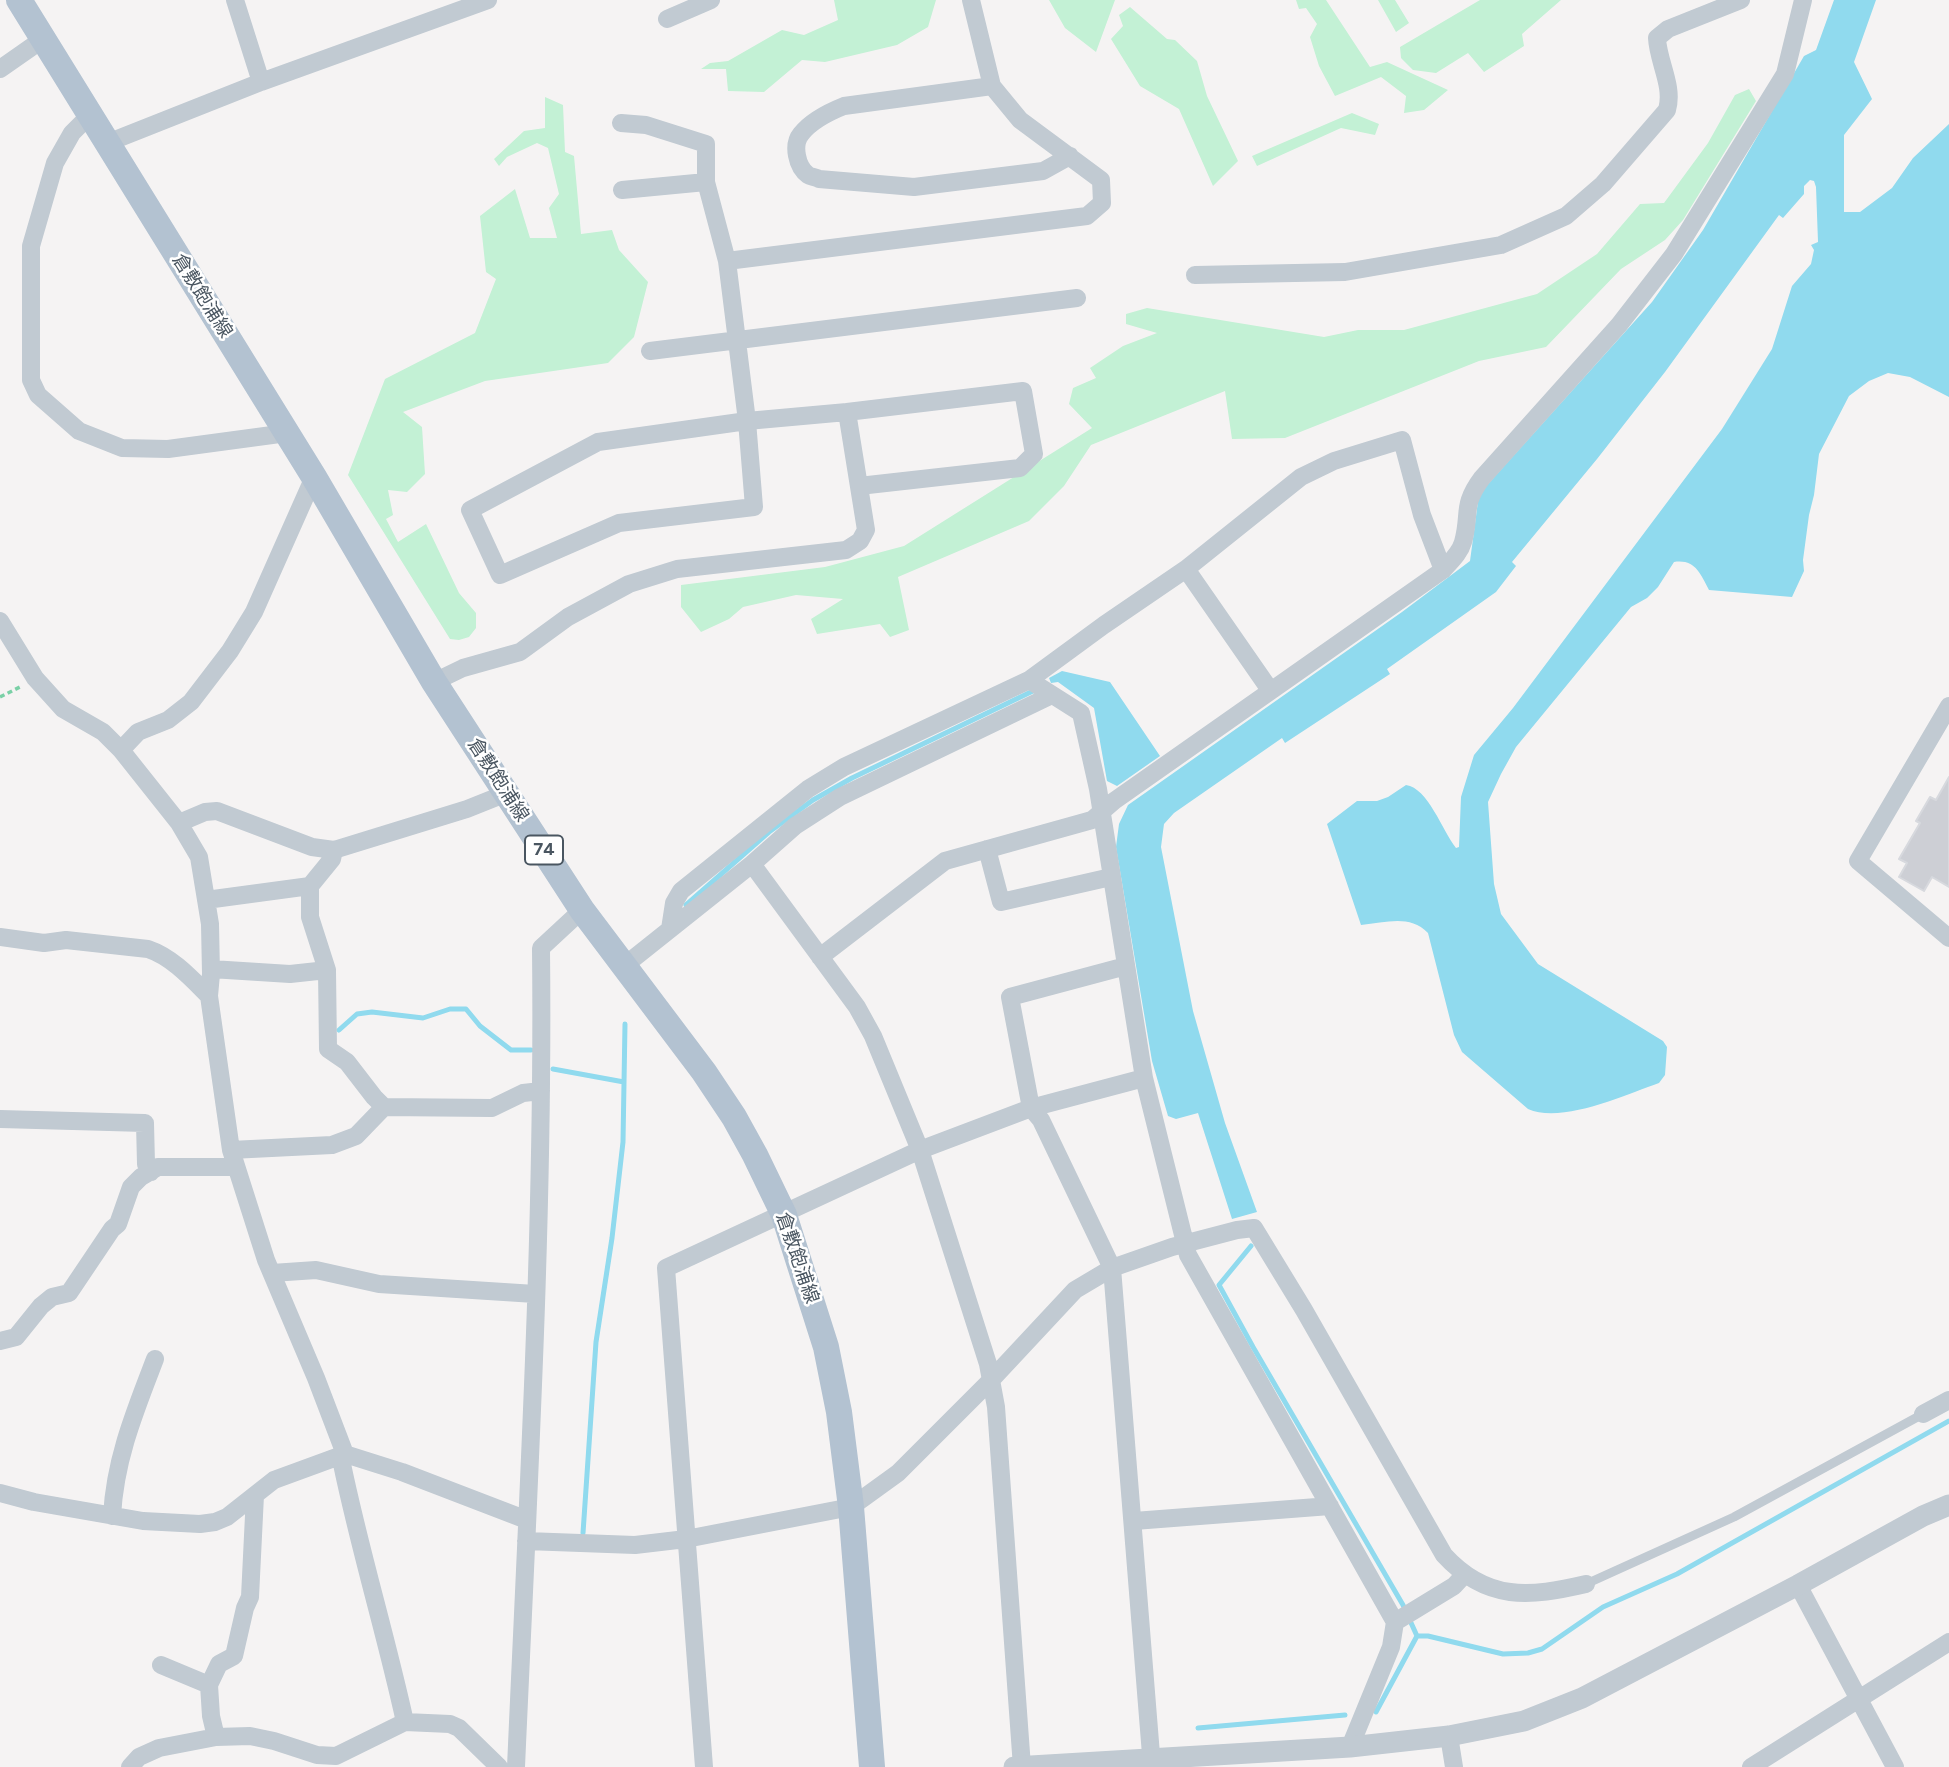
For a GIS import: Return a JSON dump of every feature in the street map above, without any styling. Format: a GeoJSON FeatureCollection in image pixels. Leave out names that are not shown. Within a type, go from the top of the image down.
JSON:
{"type":"FeatureCollection","features":[{"type":"Feature","properties":{"kind":"main road","name":"倉敷飽浦線"},"geometry":{"type":"LineString","coordinates":[[19,0],[314,477],[434,682],[582,910],[734,1117],[784,1215],[826,1347],[839,1412],[851,1507],[872,1767]]}},
{"type":"Feature","properties":{"kind":"street"},"geometry":{"type":"LineString","coordinates":[[235,0],[261,82]]}},
{"type":"Feature","properties":{"kind":"street"},"geometry":{"type":"LineString","coordinates":[[107,143],[261,82],[488,0]]}},
{"type":"Feature","properties":{"kind":"street"},"geometry":{"type":"LineString","coordinates":[[667,19],[711,0]]}},
{"type":"Feature","properties":{"kind":"street"},"geometry":{"type":"LineString","coordinates":[[727,261],[1087,216],[1102,203],[1101,180],[1020,120],[992,86],[971,0]]}},
{"type":"Feature","properties":{"kind":"street"},"geometry":{"type":"LineString","coordinates":[[1195,275],[1345,272],[1501,245],[1566,216],[1603,184],[1667,110],[1670,100],[1657,38],[1668,29],[1741,0]]}},
{"type":"Feature","properties":{"kind":"street"},"geometry":{"type":"LineString","coordinates":[[820,957],[945,861],[1092,820],[1114,801],[1443,570],[1463,542],[1470,495],[1482,478],[1619,325],[1674,254],[1785,74],[1803,0]]}},
{"type":"Feature","properties":{"kind":"street"},"geometry":{"type":"LineString","coordinates":[[0,69],[43,39]]}},
{"type":"Feature","properties":{"kind":"street"},"geometry":{"type":"LineString","coordinates":[[992,86],[844,106],[829,112],[799,135],[796,146],[798,163],[808,175],[819,179],[915,187],[1042,170],[1070,156]]}},
{"type":"Feature","properties":{"kind":"street"},"geometry":{"type":"LineString","coordinates":[[90,115],[72,133],[55,163],[31,246],[32,380],[38,396],[79,431],[122,448],[168,449],[287,433]]}},
{"type":"Feature","properties":{"kind":"street"},"geometry":{"type":"LineString","coordinates":[[621,123],[646,125],[706,144],[706,182],[727,261],[747,421],[754,507],[619,523],[500,575],[470,510],[598,442],[747,421],[1023,391],[1034,454],[1020,468],[859,486]]}},
{"type":"Feature","properties":{"kind":"street"},"geometry":{"type":"LineString","coordinates":[[622,190],[706,182]]}},
{"type":"Feature","properties":{"kind":"street"},"geometry":{"type":"LineString","coordinates":[[650,351],[1077,298]]}},
{"type":"Feature","properties":{"kind":"street"},"geometry":{"type":"LineString","coordinates":[[434,682],[463,668],[520,652],[568,617],[629,584],[677,569],[854,547],[866,530],[847,412]]}},
{"type":"Feature","properties":{"kind":"street"},"geometry":{"type":"LineString","coordinates":[[624,966],[752,864],[795,826],[841,797],[1041,687],[1104,625],[1186,569],[1301,478],[1334,461],[1402,440],[1422,515],[1443,570]]}},
{"type":"Feature","properties":{"kind":"street"},"geometry":{"type":"LineString","coordinates":[[121,750],[138,732],[168,720],[191,702],[230,651],[254,612],[314,477]]}},
{"type":"Feature","properties":{"kind":"street"},"geometry":{"type":"LineString","coordinates":[[1186,569],[1270,690]]}},
{"type":"Feature","properties":{"kind":"street"},"geometry":{"type":"LineString","coordinates":[[0,621],[35,678],[63,709],[103,732],[121,750],[179,823],[199,857],[210,924],[209,996],[234,1158],[272,1273],[345,1454],[342,1464],[359,1545],[386,1636],[405,1722]]}},
{"type":"Feature","properties":{"kind":"street"},"geometry":{"type":"LineString","coordinates":[[1041,687],[1081,713],[1101,813],[1144,1077],[1188,1255],[1330,1506],[1404,1616]]}},
{"type":"Feature","properties":{"kind":"street"},"geometry":{"type":"LineString","coordinates":[[670,929],[674,903],[681,891],[808,789],[844,767],[1041,687]]}},
{"type":"Feature","properties":{"kind":"street"},"geometry":{"type":"LineString","coordinates":[[1949,706],[1858,861],[1949,938]]}},
{"type":"Feature","properties":{"kind":"street"},"geometry":{"type":"LineString","coordinates":[[179,823],[205,812],[217,811],[312,847],[334,850],[467,809],[507,793]]}},
{"type":"Feature","properties":{"kind":"street"},"geometry":{"type":"LineString","coordinates":[[987,849],[1001,902],[1111,877]]}},
{"type":"Feature","properties":{"kind":"street"},"geometry":{"type":"LineString","coordinates":[[334,850],[332,859],[310,887],[310,917],[327,970],[328,1049],[347,1062],[384,1107],[492,1108],[523,1093],[541,1091]]}},
{"type":"Feature","properties":{"kind":"street"},"geometry":{"type":"LineString","coordinates":[[752,864],[865,1019],[920,1150],[988,1364],[996,1407],[1022,1767]]}},
{"type":"Feature","properties":{"kind":"street"},"geometry":{"type":"LineString","coordinates":[[206,900],[310,887]]}},
{"type":"Feature","properties":{"kind":"street"},"geometry":{"type":"LineString","coordinates":[[516,1767],[535,1294],[541,1091],[541,948],[582,910]]}},
{"type":"Feature","properties":{"kind":"street"},"geometry":{"type":"LineString","coordinates":[[0,937],[44,943],[66,940],[148,949],[160,953],[209,996]]}},
{"type":"Feature","properties":{"kind":"street"},"geometry":{"type":"LineString","coordinates":[[1126,966],[1010,997],[1031,1108],[1041,1120],[1112,1268],[1152,1763]]}},
{"type":"Feature","properties":{"kind":"street"},"geometry":{"type":"LineString","coordinates":[[211,969],[290,974],[327,970]]}},
{"type":"Feature","properties":{"kind":"street"},"geometry":{"type":"LineString","coordinates":[[704,1767],[666,1269],[920,1150],[1031,1108],[1144,1077]]}},
{"type":"Feature","properties":{"kind":"street"},"geometry":{"type":"LineString","coordinates":[[0,1341],[16,1337],[41,1306],[52,1297],[69,1293],[111,1229],[118,1224],[131,1187],[151,1171],[158,1167],[332,1145],[356,1136],[384,1107]]}},
{"type":"Feature","properties":{"kind":"street"},"geometry":{"type":"LineString","coordinates":[[0,1119],[145,1123],[146,1164],[151,1171]]}},
{"type":"Feature","properties":{"kind":"street"},"geometry":{"type":"LineString","coordinates":[[526,1541],[635,1545],[686,1539],[851,1507],[898,1473],[1074,1290],[1112,1268],[1184,1244],[1245,1229],[1444,1555],[1465,1574],[1504,1591],[1530,1594],[1586,1584]]}},
{"type":"Feature","properties":{"kind":"street"},"geometry":{"type":"LineString","coordinates":[[272,1273],[316,1270],[379,1284],[535,1294]]}},
{"type":"Feature","properties":{"kind":"street"},"geometry":{"type":"LineString","coordinates":[[111,1516],[114,1483],[128,1431],[155,1359]]}},
{"type":"Feature","properties":{"kind":"street"},"geometry":{"type":"LineString","coordinates":[[1923,1415],[1949,1400]]}},
{"type":"Feature","properties":{"kind":"street"},"geometry":{"type":"LineString","coordinates":[[0,1493],[111,1516],[200,1524],[227,1517],[274,1480],[345,1454],[402,1472],[527,1520]]}},
{"type":"Feature","properties":{"kind":"street"},"geometry":{"type":"LineString","coordinates":[[216,1737],[211,1716],[209,1685],[219,1664],[234,1656],[250,1597],[255,1496]]}},
{"type":"Feature","properties":{"kind":"street"},"geometry":{"type":"LineString","coordinates":[[1014,1767],[1152,1763],[1350,1747],[1493,1729],[1552,1712],[1949,1504]]}},
{"type":"Feature","properties":{"kind":"street"},"geometry":{"type":"LineString","coordinates":[[1134,1521],[1330,1506]]}},
{"type":"Feature","properties":{"kind":"street"},"geometry":{"type":"LineString","coordinates":[[1350,1747],[1404,1616],[1454,1586],[1465,1574]]}},
{"type":"Feature","properties":{"kind":"street"},"geometry":{"type":"LineString","coordinates":[[1798,1585],[1894,1766]]}},
{"type":"Feature","properties":{"kind":"street"},"geometry":{"type":"LineString","coordinates":[[1751,1767],[1949,1642]]}},
{"type":"Feature","properties":{"kind":"street"},"geometry":{"type":"LineString","coordinates":[[161,1665],[209,1685]]}},
{"type":"Feature","properties":{"kind":"street"},"geometry":{"type":"LineString","coordinates":[[130,1767],[139,1757],[159,1748],[216,1737],[250,1736],[317,1755],[336,1756],[405,1722],[450,1724],[458,1728],[499,1767]]}},
{"type":"Feature","properties":{"kind":"street"},"geometry":{"type":"LineString","coordinates":[[1449,1736],[1454,1767]]}},
{"type":"Feature","properties":{"kind":"lane"},"geometry":{"type":"LineString","coordinates":[[1586,1584],[1734,1517],[1923,1415]]}},
{"type":"Feature","properties":{"kind":"green space"},"geometry":{"type":"Polygon","coordinates":[[[834,0],[936,0],[928,27],[897,45],[825,62],[802,60],[764,92],[728,91],[726,69],[701,69],[710,63],[728,61],[782,30],[804,35],[838,20],[834,0]]]}},
{"type":"Feature","properties":{"kind":"green space"},"geometry":{"type":"Polygon","coordinates":[[[1049,0],[1115,0],[1096,52],[1065,28],[1049,0]]]}},
{"type":"Feature","properties":{"kind":"green space"},"geometry":{"type":"Polygon","coordinates":[[[1296,0],[1326,0],[1370,67],[1387,62],[1448,90],[1424,110],[1404,113],[1406,96],[1381,77],[1335,96],[1319,66],[1310,37],[1317,24],[1306,8],[1299,9],[1296,0]]]}},
{"type":"Feature","properties":{"kind":"green space"},"geometry":{"type":"Polygon","coordinates":[[[1378,0],[1395,0],[1409,23],[1396,32],[1378,0]]]}},
{"type":"Feature","properties":{"kind":"green space"},"geometry":{"type":"Polygon","coordinates":[[[1480,0],[1561,0],[1522,34],[1524,46],[1484,72],[1468,53],[1436,73],[1413,70],[1401,58],[1400,47],[1480,0]]]}},
{"type":"Feature","properties":{"kind":"green space"},"geometry":{"type":"Polygon","coordinates":[[[1130,7],[1167,39],[1175,40],[1197,61],[1207,96],[1238,161],[1213,186],[1179,109],[1140,86],[1111,39],[1123,26],[1119,15],[1130,7]]]}},
{"type":"Feature","properties":{"kind":"green space"},"geometry":{"type":"Polygon","coordinates":[[[1749,89],[1756,101],[1683,220],[1665,240],[1621,269],[1546,347],[1479,361],[1285,438],[1232,439],[1225,391],[1091,445],[1064,486],[1029,521],[898,577],[909,630],[890,637],[880,624],[817,634],[811,619],[843,599],[796,595],[743,607],[729,619],[701,632],[681,607],[681,585],[825,567],[904,546],[1092,428],[1069,404],[1073,388],[1096,378],[1090,368],[1123,346],[1157,333],[1126,324],[1126,314],[1147,308],[1324,337],[1358,330],[1404,330],[1537,294],[1597,254],[1640,204],[1664,203],[1708,143],[1735,95],[1749,89]]]}},
{"type":"Feature","properties":{"kind":"green space"},"geometry":{"type":"Polygon","coordinates":[[[545,97],[563,105],[565,152],[574,156],[581,234],[612,230],[619,250],[648,282],[634,337],[608,363],[485,381],[403,412],[422,427],[425,474],[407,492],[388,490],[393,515],[386,519],[398,542],[426,524],[459,593],[476,613],[476,628],[469,637],[450,639],[348,475],[385,379],[475,333],[496,279],[486,272],[480,216],[515,189],[530,238],[557,238],[549,208],[559,194],[548,148],[537,143],[507,157],[499,166],[494,159],[524,131],[545,128],[545,97]]]}},
{"type":"Feature","properties":{"kind":"green space"},"geometry":{"type":"Polygon","coordinates":[[[1352,113],[1379,124],[1375,135],[1341,128],[1257,166],[1252,156],[1352,113]]]}},
{"type":"Feature","properties":{"kind":"water"},"geometry":{"type":"Polygon","coordinates":[[[1834,0],[1876,0],[1854,62],[1872,99],[1844,135],[1844,212],[1860,212],[1892,188],[1913,158],[1949,124],[1949,397],[1910,377],[1888,373],[1869,381],[1849,396],[1819,454],[1803,560],[1804,571],[1792,597],[1709,590],[1696,568],[1687,563],[1674,562],[1658,587],[1647,598],[1631,607],[1516,747],[1488,802],[1494,884],[1501,914],[1538,964],[1663,1041],[1667,1047],[1665,1075],[1659,1083],[1575,1111],[1542,1113],[1528,1109],[1462,1052],[1454,1035],[1428,933],[1413,923],[1405,922],[1361,925],[1327,824],[1357,801],[1377,801],[1406,785],[1414,788],[1428,802],[1456,848],[1459,847],[1461,797],[1474,755],[1513,708],[1722,429],[1772,349],[1792,286],[1811,264],[1814,250],[1811,245],[1818,242],[1816,187],[1814,181],[1810,180],[1804,186],[1804,194],[1783,218],[1779,215],[1665,372],[1512,562],[1516,566],[1496,592],[1387,669],[1390,674],[1285,743],[1282,738],[1174,813],[1164,824],[1161,847],[1193,1011],[1225,1123],[1257,1212],[1232,1219],[1198,1113],[1176,1119],[1168,1116],[1152,1061],[1116,847],[1119,824],[1128,805],[1470,561],[1479,494],[1652,302],[1703,230],[1804,56],[1816,50],[1834,0]]]}},
{"type":"Feature","properties":{"kind":"water"},"geometry":{"type":"Polygon","coordinates":[[[1062,671],[1110,682],[1160,756],[1117,786],[1107,781],[1094,708],[1058,682],[1051,683],[1049,678],[1062,671]]]}},
{"type":"Feature","properties":{"kind":"building"},"geometry":{"type":"Polygon","coordinates":[[[1949,777],[1949,887],[1932,877],[1924,891],[1899,877],[1907,863],[1899,859],[1920,823],[1916,821],[1930,797],[1936,800],[1949,777]]]}},
{"type":"Feature","properties":{"kind":"waterway"},"geometry":{"type":"LineString","coordinates":[[686,905],[769,832],[813,800],[852,778],[1035,690]]}},
{"type":"Feature","properties":{"kind":"waterway"},"geometry":{"type":"LineString","coordinates":[[339,1030],[357,1014],[372,1012],[423,1018],[450,1009],[466,1009],[480,1026],[511,1050],[531,1050]]}},
{"type":"Feature","properties":{"kind":"waterway"},"geometry":{"type":"LineString","coordinates":[[583,1533],[596,1342],[623,1142],[625,1024]]}},
{"type":"Feature","properties":{"kind":"waterway"},"geometry":{"type":"LineString","coordinates":[[553,1069],[624,1082]]}},
{"type":"Feature","properties":{"kind":"waterway"},"geometry":{"type":"LineString","coordinates":[[1251,1246],[1219,1285],[1403,1605],[1417,1636]]}},
{"type":"Feature","properties":{"kind":"waterway"},"geometry":{"type":"LineString","coordinates":[[1376,1712],[1417,1636],[1428,1636],[1503,1654],[1528,1653],[1542,1649],[1603,1607],[1677,1574],[1949,1421]]}},
{"type":"Feature","properties":{"kind":"waterway"},"geometry":{"type":"LineString","coordinates":[[1198,1728],[1345,1715]]}}]}
